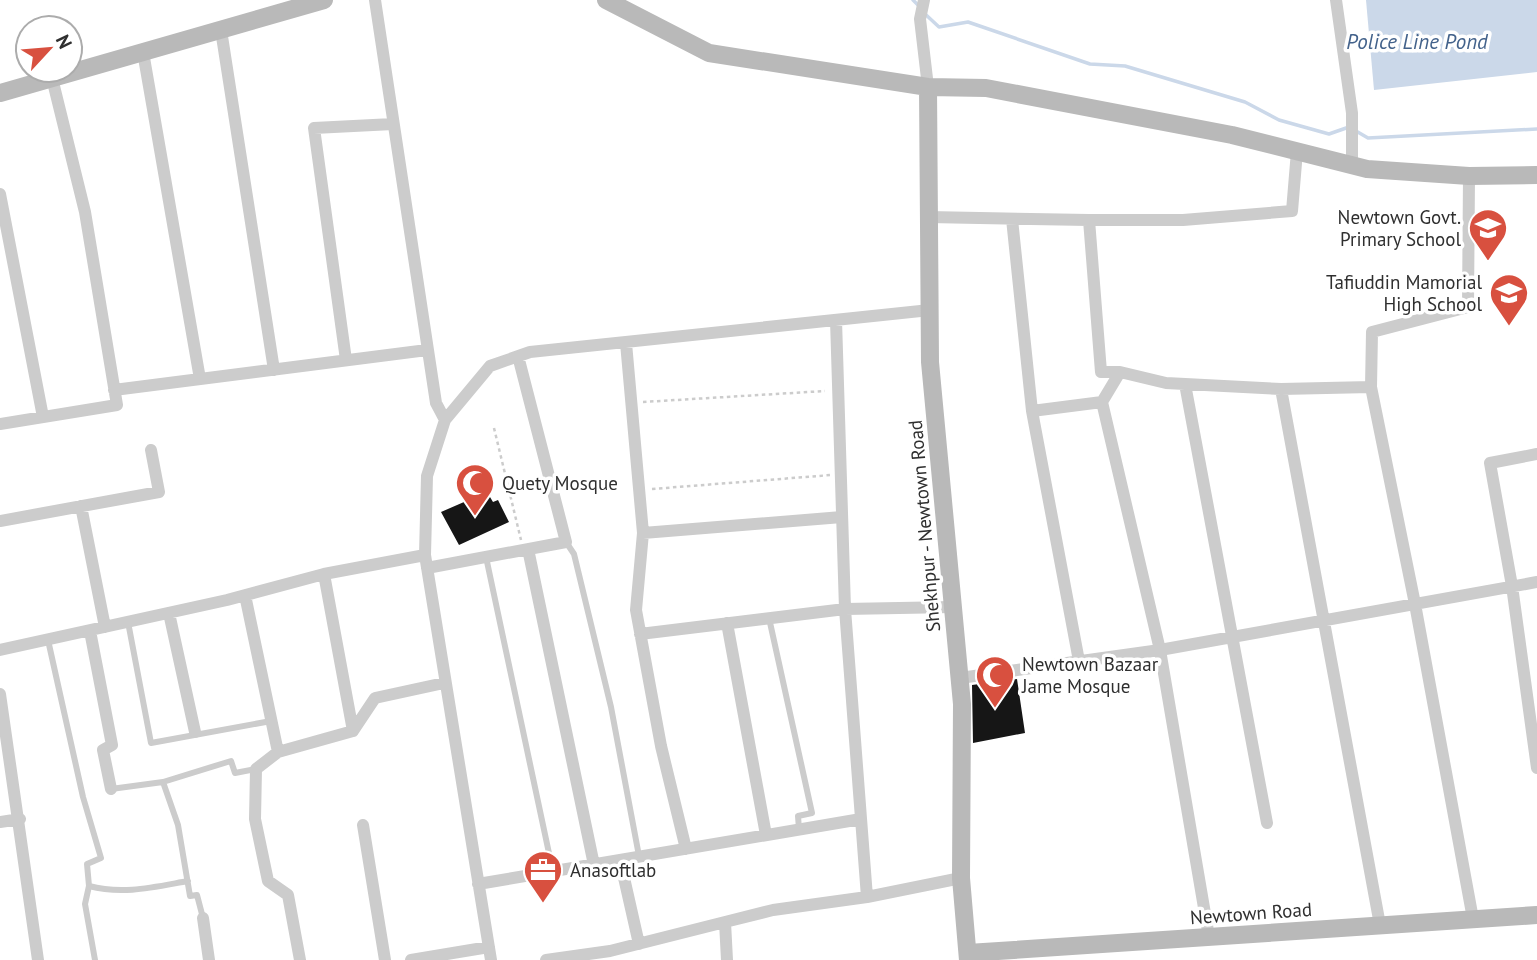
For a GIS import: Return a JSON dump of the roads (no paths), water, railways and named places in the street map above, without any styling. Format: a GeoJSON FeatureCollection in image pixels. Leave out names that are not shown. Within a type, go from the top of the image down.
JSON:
{"type":"FeatureCollection","features":[{"type":"Feature","properties":{"kind":"street"},"geometry":{"type":"LineString","coordinates":[[84,69],[324,0]]}},
{"type":"Feature","properties":{"kind":"street"},"geometry":{"type":"LineString","coordinates":[[375,0],[427,350],[436,403],[445,420]]}},
{"type":"Feature","properties":{"kind":"street"},"geometry":{"type":"LineString","coordinates":[[606,0],[709,53],[928,87],[986,88],[1232,135],[1352,165],[1469,176],[1537,175]]}},
{"type":"Feature","properties":{"kind":"street"},"geometry":{"type":"LineString","coordinates":[[924,0],[920,19],[928,87]]}},
{"type":"Feature","properties":{"kind":"street"},"geometry":{"type":"LineString","coordinates":[[1336,0],[1352,113],[1352,165]]}},
{"type":"Feature","properties":{"kind":"street"},"geometry":{"type":"LineString","coordinates":[[221,30],[274,370]]}},
{"type":"Feature","properties":{"kind":"street"},"geometry":{"type":"LineString","coordinates":[[143,52],[200,379]]}},
{"type":"Feature","properties":{"kind":"street"},"geometry":{"type":"LineString","coordinates":[[0,93],[31,84]]}},
{"type":"Feature","properties":{"kind":"street"},"geometry":{"type":"LineString","coordinates":[[0,424],[117,405],[85,212],[53,84]]}},
{"type":"Feature","properties":{"kind":"street","name":"Shekhpur - Newtown Road"},"geometry":{"type":"LineString","coordinates":[[928,87],[930,362],[962,704],[961,878],[968,956]]}},
{"type":"Feature","properties":{"kind":"street"},"geometry":{"type":"LineString","coordinates":[[346,360],[314,128],[393,124]]}},
{"type":"Feature","properties":{"kind":"street"},"geometry":{"type":"LineString","coordinates":[[929,217],[1183,220],[1292,211],[1297,151]]}},
{"type":"Feature","properties":{"kind":"street"},"geometry":{"type":"LineString","coordinates":[[1469,176],[1468,307],[1373,332],[1371,387],[1415,604],[1473,919]]}},
{"type":"Feature","properties":{"kind":"street"},"geometry":{"type":"LineString","coordinates":[[0,194],[43,417]]}},
{"type":"Feature","properties":{"kind":"street"},"geometry":{"type":"LineString","coordinates":[[1012,219],[1032,411],[1079,661]]}},
{"type":"Feature","properties":{"kind":"street"},"geometry":{"type":"LineString","coordinates":[[1089,220],[1101,372],[1121,372],[1166,383],[1281,389],[1371,387]]}},
{"type":"Feature","properties":{"kind":"street"},"geometry":{"type":"LineString","coordinates":[[491,960],[426,562],[426,476],[445,420],[490,366],[530,352],[930,310]]}},
{"type":"Feature","properties":{"kind":"street"},"geometry":{"type":"LineString","coordinates":[[836,320],[845,609],[867,897]]}},
{"type":"Feature","properties":{"kind":"street"},"geometry":{"type":"LineString","coordinates":[[626,343],[643,533],[636,610],[661,746],[686,849]]}},
{"type":"Feature","properties":{"kind":"street"},"geometry":{"type":"LineString","coordinates":[[114,390],[427,350]]}},
{"type":"Feature","properties":{"kind":"street"},"geometry":{"type":"LineString","coordinates":[[0,650],[169,613],[324,574],[486,557],[566,542],[518,356]]}},
{"type":"Feature","properties":{"kind":"street"},"geometry":{"type":"LineString","coordinates":[[1121,372],[1102,402],[1160,650],[1209,937]]}},
{"type":"Feature","properties":{"kind":"street"},"geometry":{"type":"LineString","coordinates":[[1185,384],[1267,823]]}},
{"type":"Feature","properties":{"kind":"street"},"geometry":{"type":"LineString","coordinates":[[1281,389],[1380,925]]}},
{"type":"Feature","properties":{"kind":"street"},"geometry":{"type":"LineString","coordinates":[[1032,411],[1102,402]]}},
{"type":"Feature","properties":{"kind":"street"},"geometry":{"type":"LineString","coordinates":[[0,521],[159,492],[151,450]]}},
{"type":"Feature","properties":{"kind":"street"},"geometry":{"type":"LineString","coordinates":[[1537,454],[1490,463],[1512,586],[1537,768]]}},
{"type":"Feature","properties":{"kind":"street"},"geometry":{"type":"LineString","coordinates":[[81,506],[105,627]]}},
{"type":"Feature","properties":{"kind":"street"},"geometry":{"type":"LineString","coordinates":[[643,533],[842,517]]}},
{"type":"Feature","properties":{"kind":"street"},"geometry":{"type":"LineString","coordinates":[[525,550],[594,865]]}},
{"type":"Feature","properties":{"kind":"street"},"geometry":{"type":"LineString","coordinates":[[324,574],[353,732]]}},
{"type":"Feature","properties":{"kind":"street"},"geometry":{"type":"LineString","coordinates":[[960,678],[1160,650],[1537,582]]}},
{"type":"Feature","properties":{"kind":"street"},"geometry":{"type":"LineString","coordinates":[[245,595],[278,752]]}},
{"type":"Feature","properties":{"kind":"street"},"geometry":{"type":"LineString","coordinates":[[640,634],[845,609],[953,607]]}},
{"type":"Feature","properties":{"kind":"street"},"geometry":{"type":"LineString","coordinates":[[169,613],[195,732]]}},
{"type":"Feature","properties":{"kind":"street"},"geometry":{"type":"LineString","coordinates":[[727,623],[766,835]]}},
{"type":"Feature","properties":{"kind":"street"},"geometry":{"type":"LineString","coordinates":[[90,631],[112,745],[103,750],[111,789]]}},
{"type":"Feature","properties":{"kind":"street"},"geometry":{"type":"LineString","coordinates":[[300,960],[288,895],[268,881],[255,819],[256,769],[278,752],[353,732],[375,698],[444,683]]}},
{"type":"Feature","properties":{"kind":"street"},"geometry":{"type":"LineString","coordinates":[[0,694],[20,819],[38,960]]}},
{"type":"Feature","properties":{"kind":"street"},"geometry":{"type":"LineString","coordinates":[[0,822],[20,819]]}},
{"type":"Feature","properties":{"kind":"street"},"geometry":{"type":"LineString","coordinates":[[478,884],[861,819]]}},
{"type":"Feature","properties":{"kind":"street"},"geometry":{"type":"LineString","coordinates":[[363,824],[385,960]]}},
{"type":"Feature","properties":{"kind":"street"},"geometry":{"type":"LineString","coordinates":[[620,860],[639,944]]}},
{"type":"Feature","properties":{"kind":"street"},"geometry":{"type":"LineString","coordinates":[[545,960],[639,944],[773,910],[867,897],[961,878]]}},
{"type":"Feature","properties":{"kind":"street","name":"Newtown Road"},"geometry":{"type":"LineString","coordinates":[[968,956],[1537,915]]}},
{"type":"Feature","properties":{"kind":"street"},"geometry":{"type":"LineString","coordinates":[[203,918],[209,960]]}},
{"type":"Feature","properties":{"kind":"street"},"geometry":{"type":"LineString","coordinates":[[725,922],[727,960]]}},
{"type":"Feature","properties":{"kind":"street"},"geometry":{"type":"LineString","coordinates":[[411,960],[489,947]]}},
{"type":"Feature","properties":{"kind":"lane"},"geometry":{"type":"LineString","coordinates":[[566,542],[574,554],[611,707],[639,857]]}},
{"type":"Feature","properties":{"kind":"lane"},"geometry":{"type":"LineString","coordinates":[[486,557],[553,872]]}},
{"type":"Feature","properties":{"kind":"lane"},"geometry":{"type":"LineString","coordinates":[[769,618],[812,813],[798,816],[799,829]]}},
{"type":"Feature","properties":{"kind":"lane"},"geometry":{"type":"LineString","coordinates":[[128,622],[151,743],[195,732],[271,721]]}},
{"type":"Feature","properties":{"kind":"lane"},"geometry":{"type":"LineString","coordinates":[[48,640],[83,797],[101,858],[87,864],[89,886],[85,904],[95,960]]}},
{"type":"Feature","properties":{"kind":"lane"},"geometry":{"type":"LineString","coordinates":[[111,789],[163,782],[231,761],[235,773],[256,769]]}},
{"type":"Feature","properties":{"kind":"lane"},"geometry":{"type":"LineString","coordinates":[[163,782],[178,825],[190,896],[197,895],[203,918]]}},
{"type":"Feature","properties":{"kind":"lane"},"geometry":{"type":"LineString","coordinates":[[89,886],[108,891],[131,891],[188,881]]}},
{"type":"Feature","properties":{"kind":"water","name":"Police Line Pond"},"geometry":{"type":"Polygon","coordinates":[[[1366,0],[1537,0],[1537,72],[1374,90],[1366,0]]]}},
{"type":"Feature","properties":{"kind":"waterway"},"geometry":{"type":"LineString","coordinates":[[913,0],[920,7]]}},
{"type":"Feature","properties":{"kind":"waterway"},"geometry":{"type":"LineString","coordinates":[[924,13],[939,27],[968,22],[1090,64],[1125,66],[1245,102],[1279,120],[1329,134],[1349,127]]}},
{"type":"Feature","properties":{"kind":"waterway"},"geometry":{"type":"LineString","coordinates":[[1356,131],[1368,138],[1537,129]]}},
{"type":"Feature","properties":{"kind":"place","name":"Newtown Govt. Primary School"},"geometry":{"type":"Point","coordinates":[1488,262]}},
{"type":"Feature","properties":{"kind":"place","name":"Tafiuddin Mamorial High School"},"geometry":{"type":"Point","coordinates":[1509,327]}},
{"type":"Feature","properties":{"kind":"place","name":"Quety Mosque"},"geometry":{"type":"Point","coordinates":[475,517]}},
{"type":"Feature","properties":{"kind":"place","name":"Newtown Bazaar Jame Mosque"},"geometry":{"type":"Point","coordinates":[995,709]}},
{"type":"Feature","properties":{"kind":"place","name":"Anasoftlab"},"geometry":{"type":"Point","coordinates":[543,904]}}]}
